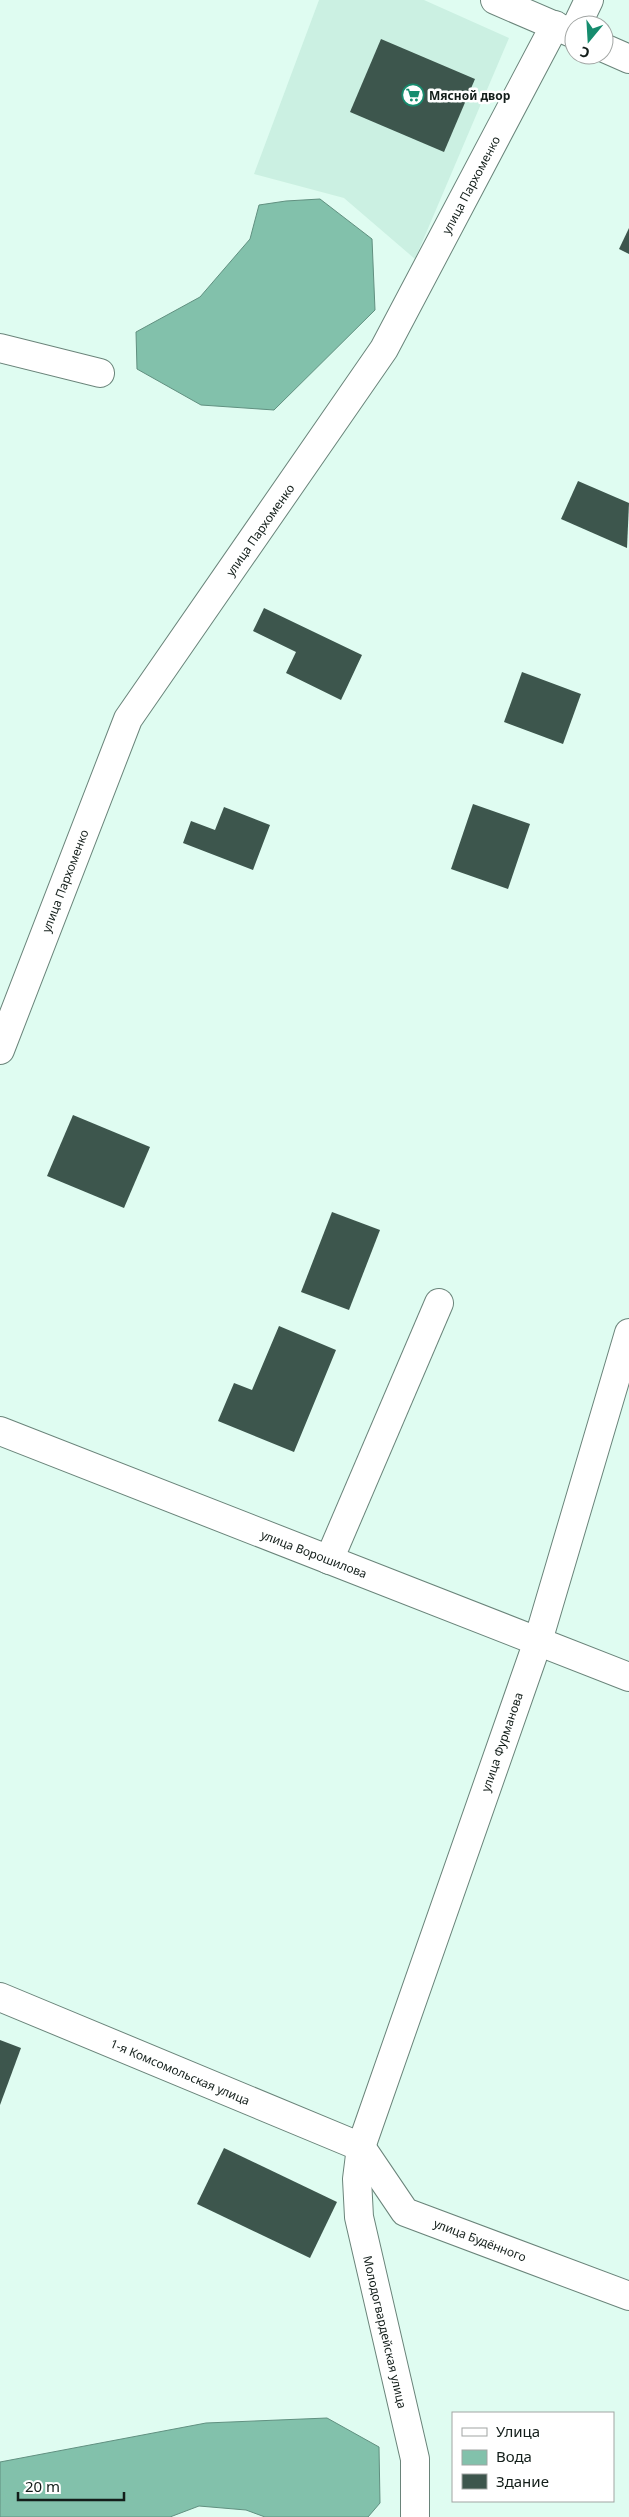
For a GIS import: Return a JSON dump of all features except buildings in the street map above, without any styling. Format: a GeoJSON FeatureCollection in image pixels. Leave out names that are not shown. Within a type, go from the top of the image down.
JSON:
{"type":"FeatureCollection","features":[{"type":"Feature","properties":{"kind":"street"},"geometry":{"type":"LineString","coordinates":[[496,0],[564,27]]}},
{"type":"Feature","properties":{"kind":"street","name":"улица Пархоменко"},"geometry":{"type":"LineString","coordinates":[[580,15],[588,0]]}},
{"type":"Feature","properties":{"kind":"street","name":"улица Пархоменко"},"geometry":{"type":"LineString","coordinates":[[0,1050],[128,719],[384,349],[564,42]]}},
{"type":"Feature","properties":{"kind":"street"},"geometry":{"type":"LineString","coordinates":[[614,52],[629,59]]}},
{"type":"Feature","properties":{"kind":"street"},"geometry":{"type":"LineString","coordinates":[[0,348],[100,373]]}},
{"type":"Feature","properties":{"kind":"street"},"geometry":{"type":"LineString","coordinates":[[329,1560],[439,1303]]}},
{"type":"Feature","properties":{"kind":"street","name":"улица Фурманова"},"geometry":{"type":"LineString","coordinates":[[361,2147],[538,1641],[629,1333]]}},
{"type":"Feature","properties":{"kind":"street","name":"улица Ворошилова"},"geometry":{"type":"LineString","coordinates":[[0,1430],[629,1677]]}},
{"type":"Feature","properties":{"kind":"street","name":"1-я Комсомольская улица"},"geometry":{"type":"LineString","coordinates":[[0,1997],[361,2147]]}},
{"type":"Feature","properties":{"kind":"street","name":"улица Будённого"},"geometry":{"type":"LineString","coordinates":[[361,2147],[405,2212],[629,2296]]}},
{"type":"Feature","properties":{"kind":"street","name":"Молодогвардейская улица"},"geometry":{"type":"LineString","coordinates":[[361,2147],[357,2179],[359,2217],[415,2459],[414,2517]]}},
{"type":"Feature","properties":{"kind":"shaded area"},"geometry":{"type":"Polygon","coordinates":[[[319,0],[424,0],[509,38],[415,259],[344,198],[254,174],[319,0]]]}},
{"type":"Feature","properties":{"kind":"water"},"geometry":{"type":"Polygon","coordinates":[[[320,199],[372,239],[375,310],[274,410],[201,405],[137,369],[136,332],[200,297],[250,239],[259,205],[320,199]]]}},
{"type":"Feature","properties":{"kind":"water"},"geometry":{"type":"Polygon","coordinates":[[[327,2418],[379,2447],[380,2503],[368,2517],[265,2517],[246,2510],[199,2506],[170,2517],[0,2517],[0,2462],[206,2423],[327,2418]]]}},
{"type":"Feature","properties":{"kind":"place","name":"Мясной двор"},"geometry":{"type":"Point","coordinates":[413,95]}}]}
